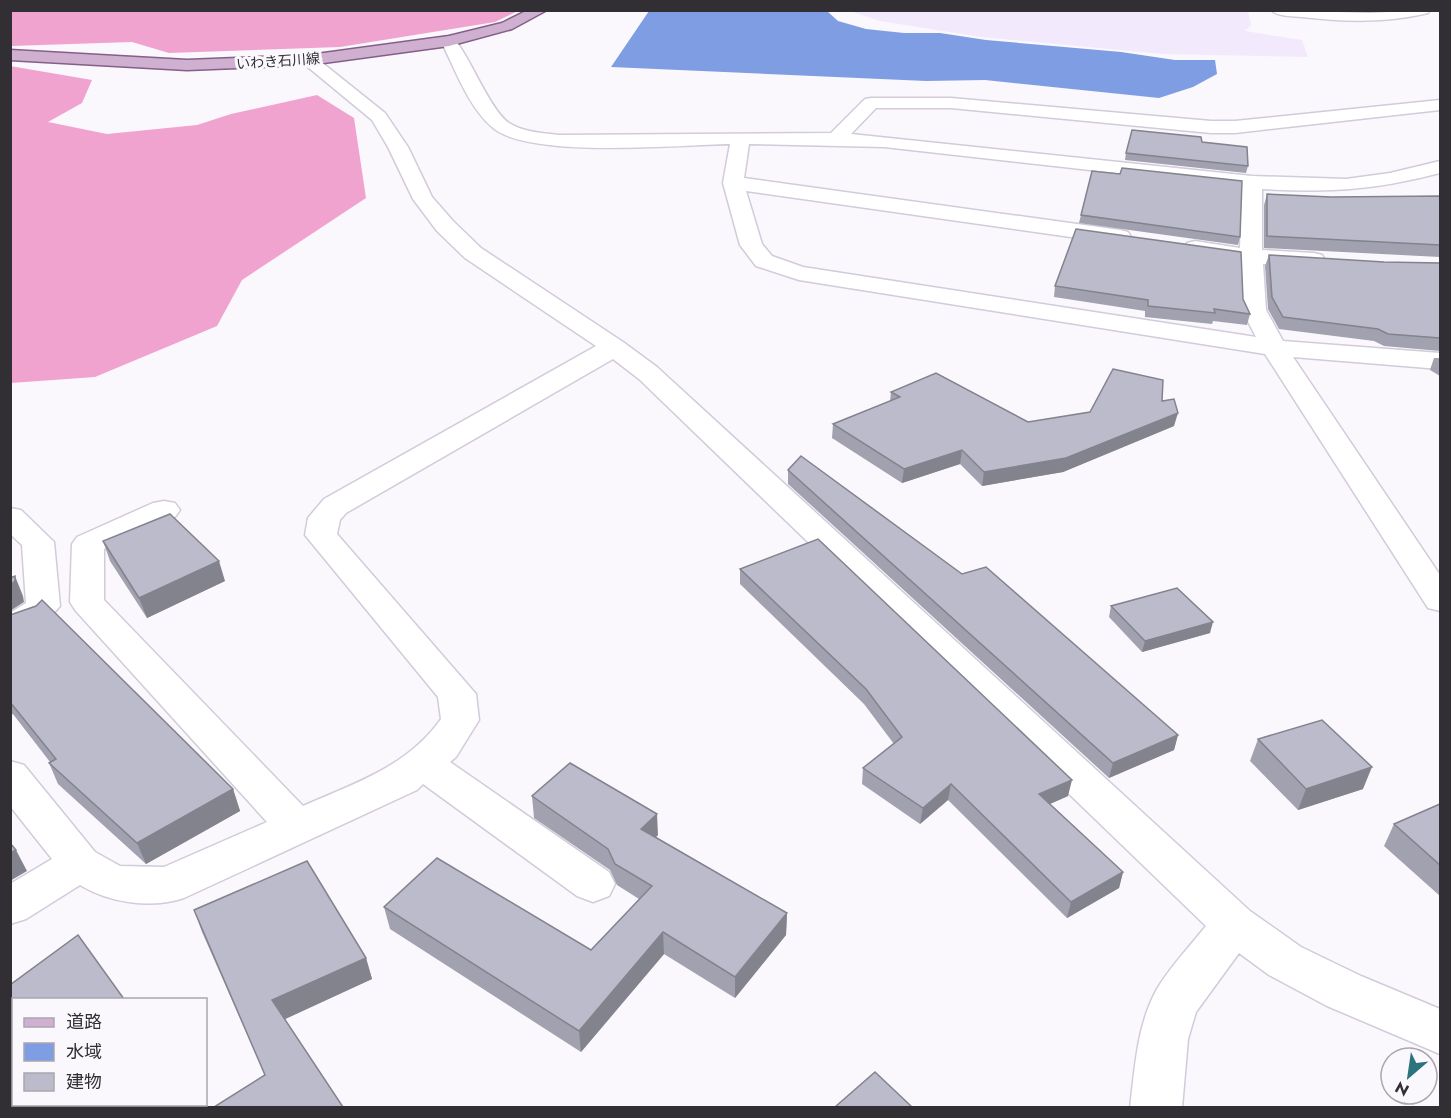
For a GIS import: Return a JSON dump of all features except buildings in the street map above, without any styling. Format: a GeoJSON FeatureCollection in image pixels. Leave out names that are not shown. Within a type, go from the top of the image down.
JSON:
{"type":"FeatureCollection","features":[{"type":"Feature","properties":{"kind":"main road","name":"いわき石川線"},"geometry":{"type":"LineString","coordinates":[[10,55],[187,65],[309,60],[449,41],[507,26],[540,10]]}},
{"type":"Feature","properties":{"kind":"street"},"geometry":{"type":"LineString","coordinates":[[1278,10],[1332,16],[1363,16],[1400,15],[1424,10]]}},
{"type":"Feature","properties":{"kind":"street"},"geometry":{"type":"LineString","coordinates":[[449,41],[492,119],[504,129],[524,135],[591,141],[837,138],[928,145],[1252,182],[1356,184],[1391,179],[1440,167]]}},
{"type":"Feature","properties":{"kind":"street"},"geometry":{"type":"LineString","coordinates":[[309,60],[379,117],[398,147],[423,199],[445,226],[466,246],[614,347],[657,381],[1234,924],[1285,961],[1344,991],[1440,1032]]}},
{"type":"Feature","properties":{"kind":"street"},"geometry":{"type":"LineString","coordinates":[[837,138],[872,103],[951,103],[1227,127],[1440,105]]}},
{"type":"Feature","properties":{"kind":"street"},"geometry":{"type":"LineString","coordinates":[[740,139],[733,183],[752,245],[764,261],[799,273],[1274,348],[1440,361]]}},
{"type":"Feature","properties":{"kind":"street"},"geometry":{"type":"LineString","coordinates":[[1252,182],[1251,256],[1254,310],[1274,348],[1440,600]]}},
{"type":"Feature","properties":{"kind":"street"},"geometry":{"type":"LineString","coordinates":[[733,183],[1145,241]]}},
{"type":"Feature","properties":{"kind":"street"},"geometry":{"type":"LineString","coordinates":[[1169,244],[1251,256],[1333,262]]}},
{"type":"Feature","properties":{"kind":"street"},"geometry":{"type":"LineString","coordinates":[[10,776],[80,864],[113,883],[168,885],[403,779],[442,747],[460,720],[457,694],[321,535],[324,518],[335,506],[614,347]]}},
{"type":"Feature","properties":{"kind":"street"},"geometry":{"type":"LineString","coordinates":[[164,510],[88,544],[87,602],[297,826]]}},
{"type":"Feature","properties":{"kind":"street"},"geometry":{"type":"LineString","coordinates":[[10,517],[38,542],[43,606],[32,616],[10,627]]}},
{"type":"Feature","properties":{"kind":"street"},"geometry":{"type":"LineString","coordinates":[[422,764],[593,884]]}},
{"type":"Feature","properties":{"kind":"street"},"geometry":{"type":"LineString","coordinates":[[10,906],[80,864]]}},
{"type":"Feature","properties":{"kind":"street"},"geometry":{"type":"LineString","coordinates":[[1156,1107],[1163,1039],[1175,1003],[1234,924]]}},
{"type":"Feature","properties":{"kind":"shaded area"},"geometry":{"type":"Polygon","coordinates":[[[10,11],[518,11],[495,22],[340,47],[169,53],[132,42],[11,46],[10,11]]]}},
{"type":"Feature","properties":{"kind":"shaded area"},"geometry":{"type":"Polygon","coordinates":[[[850,11],[1248,11],[1251,25],[1245,31],[1302,40],[1308,57],[1162,54],[981,37],[880,21],[850,11]]]}},
{"type":"Feature","properties":{"kind":"shaded area"},"geometry":{"type":"Polygon","coordinates":[[[10,66],[92,80],[82,103],[48,122],[107,134],[197,125],[231,114],[317,95],[354,118],[366,198],[242,280],[217,326],[95,377],[11,383],[10,66]]]}},
{"type":"Feature","properties":{"kind":"water"},"geometry":{"type":"Polygon","coordinates":[[[649,11],[827,11],[838,21],[866,29],[904,33],[940,33],[1175,60],[1215,60],[1217,74],[1193,87],[1159,98],[985,80],[926,81],[611,67],[649,11]]]}}]}
